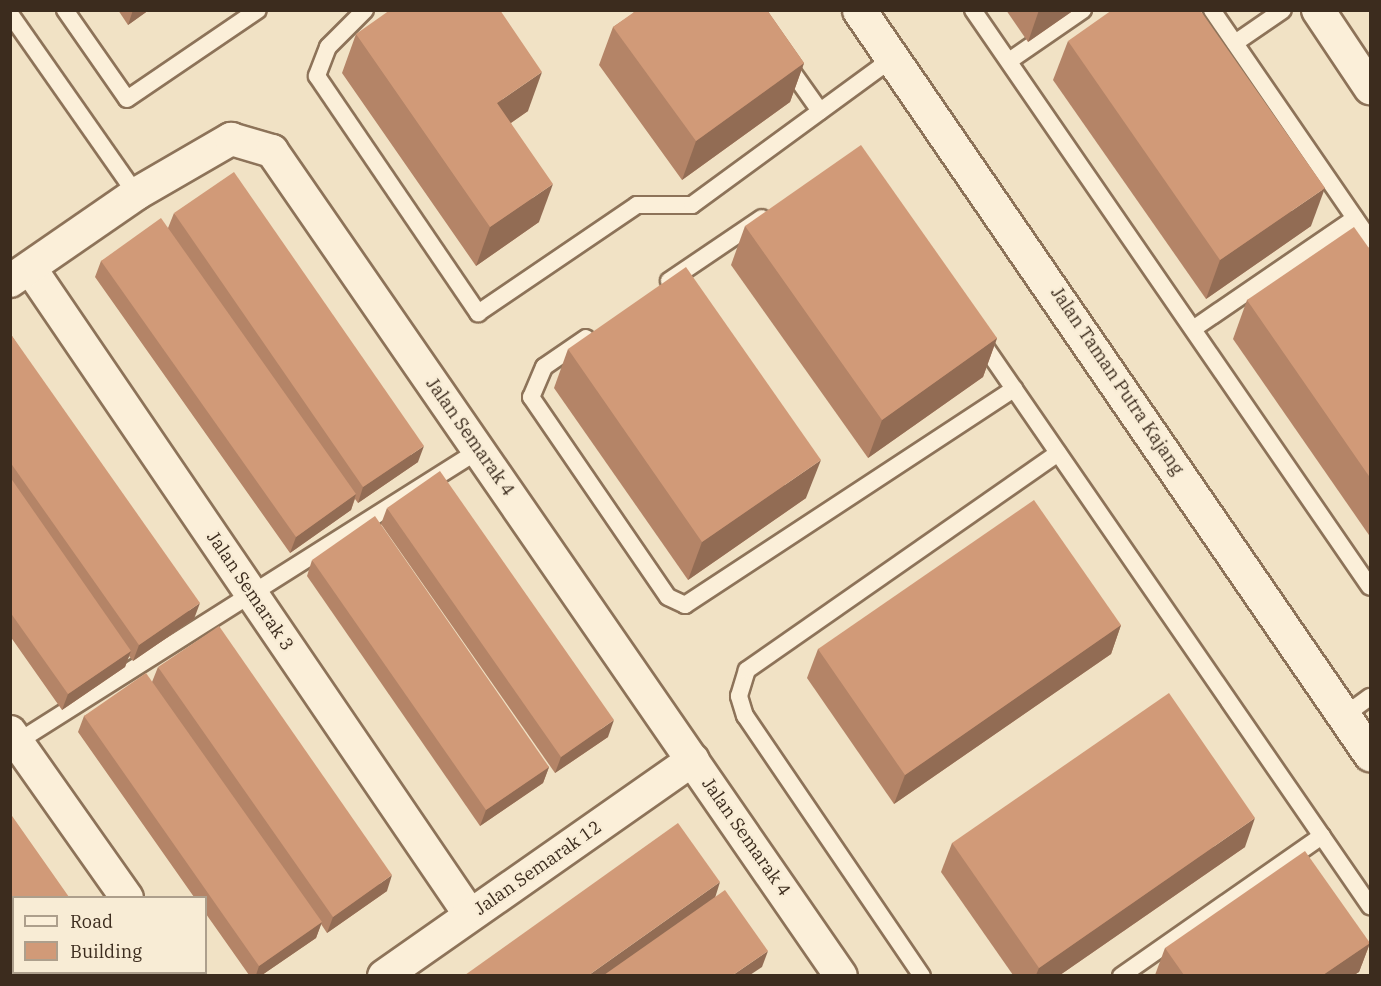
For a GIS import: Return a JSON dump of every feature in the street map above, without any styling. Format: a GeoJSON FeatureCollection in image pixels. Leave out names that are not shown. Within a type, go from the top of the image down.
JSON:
{"type":"FeatureCollection","features":[{"type":"Feature","properties":{"kind":"street","name":"Jalan Taman Putra Kajang"},"geometry":{"type":"LineString","coordinates":[[859,10],[1358,706],[1371,754]]}},
{"type":"Feature","properties":{"kind":"street"},"geometry":{"type":"LineString","coordinates":[[1324,13],[1371,88]]}},
{"type":"Feature","properties":{"kind":"street","name":"Jalan Semarak 4"},"geometry":{"type":"LineString","coordinates":[[20,274],[136,194],[231,139],[272,151],[841,975]]}},
{"type":"Feature","properties":{"kind":"street","name":"Jalan Semarak 3"},"geometry":{"type":"LineString","coordinates":[[20,274],[252,594],[470,915]]}},
{"type":"Feature","properties":{"kind":"street"},"geometry":{"type":"LineString","coordinates":[[13,740],[125,896]]}},
{"type":"Feature","properties":{"kind":"street","name":"Jalan Semarak 12"},"geometry":{"type":"LineString","coordinates":[[390,974],[470,915],[693,760]]}},
{"type":"Feature","properties":{"kind":"lane"},"geometry":{"type":"LineString","coordinates":[[65,10],[126,99],[258,10]]}},
{"type":"Feature","properties":{"kind":"lane"},"geometry":{"type":"LineString","coordinates":[[365,10],[328,47],[317,76],[478,313],[637,205],[692,205],[893,58]]}},
{"type":"Feature","properties":{"kind":"lane"},"geometry":{"type":"LineString","coordinates":[[973,10],[1371,587]]}},
{"type":"Feature","properties":{"kind":"lane"},"geometry":{"type":"LineString","coordinates":[[1009,62],[1083,10]]}},
{"type":"Feature","properties":{"kind":"lane"},"geometry":{"type":"LineString","coordinates":[[1212,10],[1371,240]]}},
{"type":"Feature","properties":{"kind":"lane"},"geometry":{"type":"LineString","coordinates":[[1234,43],[1283,10]]}},
{"type":"Feature","properties":{"kind":"lane"},"geometry":{"type":"LineString","coordinates":[[10,14],[136,194]]}},
{"type":"Feature","properties":{"kind":"lane"},"geometry":{"type":"LineString","coordinates":[[775,47],[820,111]]}},
{"type":"Feature","properties":{"kind":"lane"},"geometry":{"type":"LineString","coordinates":[[651,294],[777,208]]}},
{"type":"Feature","properties":{"kind":"lane"},"geometry":{"type":"LineString","coordinates":[[1193,329],[1355,218]]}},
{"type":"Feature","properties":{"kind":"lane"},"geometry":{"type":"LineString","coordinates":[[968,322],[1371,906]]}},
{"type":"Feature","properties":{"kind":"lane"},"geometry":{"type":"LineString","coordinates":[[602,327],[544,367],[531,396],[668,597],[685,605],[1014,389]]}},
{"type":"Feature","properties":{"kind":"lane"},"geometry":{"type":"LineString","coordinates":[[13,740],[252,594],[479,450]]}},
{"type":"Feature","properties":{"kind":"lane"},"geometry":{"type":"LineString","coordinates":[[922,975],[745,716],[738,696],[747,670],[1058,453]]}},
{"type":"Feature","properties":{"kind":"lane"},"geometry":{"type":"LineString","coordinates":[[1121,975],[1322,836]]}},
{"type":"Feature","properties":{"kind":"building"},"geometry":{"type":"Polygon","coordinates":[[[390,10],[500,10],[542,72],[497,103],[553,184],[490,227],[356,34],[390,10]]]}},
{"type":"Feature","properties":{"kind":"building"},"geometry":{"type":"Polygon","coordinates":[[[637,10],[767,10],[804,63],[696,141],[613,27],[637,10]]]}},
{"type":"Feature","properties":{"kind":"building"},"geometry":{"type":"Polygon","coordinates":[[[1112,10],[1200,10],[1325,188],[1220,260],[1068,41],[1112,10]]]}},
{"type":"Feature","properties":{"kind":"building"},"geometry":{"type":"Polygon","coordinates":[[[861,145],[997,338],[882,420],[745,226],[861,145]]]}},
{"type":"Feature","properties":{"kind":"building"},"geometry":{"type":"Polygon","coordinates":[[[234,172],[424,446],[363,487],[174,213],[234,172]]]}},
{"type":"Feature","properties":{"kind":"building"},"geometry":{"type":"Polygon","coordinates":[[[161,218],[356,494],[296,537],[101,261],[161,218]]]}},
{"type":"Feature","properties":{"kind":"building"},"geometry":{"type":"Polygon","coordinates":[[[1354,227],[1371,251],[1371,479],[1247,300],[1354,227]]]}},
{"type":"Feature","properties":{"kind":"building"},"geometry":{"type":"Polygon","coordinates":[[[686,267],[821,460],[702,542],[568,349],[686,267]]]}},
{"type":"Feature","properties":{"kind":"building"},"geometry":{"type":"Polygon","coordinates":[[[10,333],[200,603],[139,645],[10,462],[10,333]]]}},
{"type":"Feature","properties":{"kind":"building"},"geometry":{"type":"Polygon","coordinates":[[[440,471],[614,720],[561,757],[387,508],[440,471]]]}},
{"type":"Feature","properties":{"kind":"building"},"geometry":{"type":"Polygon","coordinates":[[[10,477],[131,651],[68,694],[10,612],[10,477]]]}},
{"type":"Feature","properties":{"kind":"building"},"geometry":{"type":"Polygon","coordinates":[[[1034,500],[1121,625],[905,775],[818,649],[1034,500]]]}},
{"type":"Feature","properties":{"kind":"building"},"geometry":{"type":"Polygon","coordinates":[[[375,516],[549,767],[486,810],[312,560],[375,516]]]}},
{"type":"Feature","properties":{"kind":"building"},"geometry":{"type":"Polygon","coordinates":[[[219,626],[392,875],[333,917],[158,667],[219,626]]]}},
{"type":"Feature","properties":{"kind":"building"},"geometry":{"type":"Polygon","coordinates":[[[146,673],[322,922],[259,966],[84,716],[146,673]]]}},
{"type":"Feature","properties":{"kind":"building"},"geometry":{"type":"Polygon","coordinates":[[[1169,693],[1255,818],[1039,968],[952,843],[1169,693]]]}},
{"type":"Feature","properties":{"kind":"building"},"geometry":{"type":"Polygon","coordinates":[[[10,813],[68,896],[12,896],[12,945],[10,943],[10,813]]]}},
{"type":"Feature","properties":{"kind":"building"},"geometry":{"type":"Polygon","coordinates":[[[678,823],[720,882],[589,975],[465,975],[678,823]]]}},
{"type":"Feature","properties":{"kind":"building"},"geometry":{"type":"Polygon","coordinates":[[[1305,851],[1370,943],[1323,975],[1184,975],[1165,948],[1305,851]]]}},
{"type":"Feature","properties":{"kind":"building"},"geometry":{"type":"Polygon","coordinates":[[[725,890],[768,951],[733,975],[604,975],[725,890]]]}},
{"type":"Feature","properties":{"kind":"building"},"geometry":{"type":"Polygon","coordinates":[[[10,960],[12,974],[21,975],[10,975],[10,960]]]}},
{"type":"Feature","properties":{"kind":"building"},"geometry":{"type":"Polygon","coordinates":[[[32,974],[122,975],[33,975],[32,974]]]}}]}
